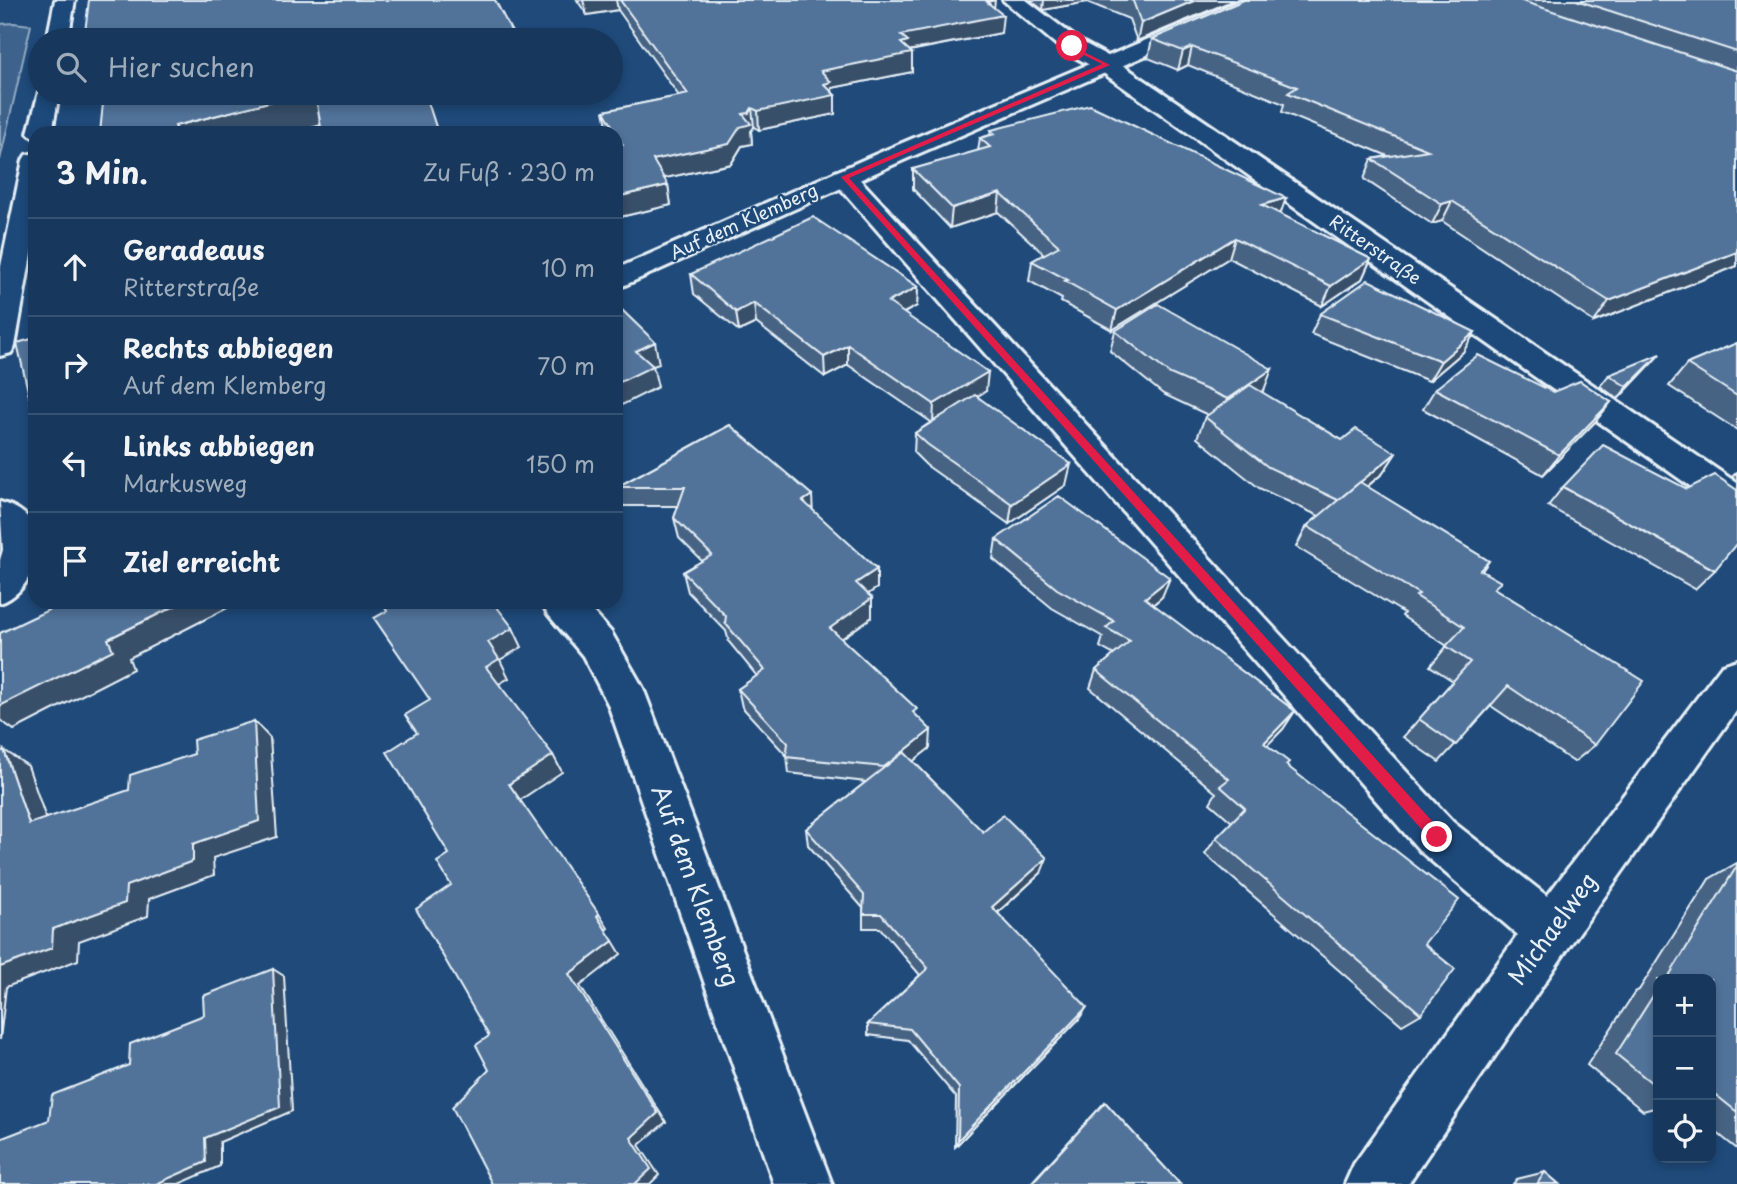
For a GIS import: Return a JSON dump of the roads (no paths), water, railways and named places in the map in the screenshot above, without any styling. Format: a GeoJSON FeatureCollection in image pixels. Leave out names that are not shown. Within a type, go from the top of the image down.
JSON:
{"type":"FeatureCollection","features":[{"type":"Feature","properties":{"kind":"street"},"geometry":{"type":"LineString","coordinates":[[60,28],[65,0]]}},
{"type":"Feature","properties":{"kind":"street","name":"Ritterstraße"},"geometry":{"type":"LineString","coordinates":[[1013,0],[1072,46],[1107,65],[1737,501]]}},
{"type":"Feature","properties":{"kind":"street","name":"Auf dem Klemberg"},"geometry":{"type":"LineString","coordinates":[[623,277],[844,177],[1258,0]]}},
{"type":"Feature","properties":{"kind":"street"},"geometry":{"type":"LineString","coordinates":[[41,126],[46,105]]}},
{"type":"Feature","properties":{"kind":"street"},"geometry":{"type":"LineString","coordinates":[[844,177],[1437,837],[1550,931]]}},
{"type":"Feature","properties":{"kind":"street"},"geometry":{"type":"LineString","coordinates":[[0,346],[28,197]]}},
{"type":"Feature","properties":{"kind":"street"},"geometry":{"type":"LineString","coordinates":[[0,515],[14,524],[28,541]]}},
{"type":"Feature","properties":{"kind":"street"},"geometry":{"type":"LineString","coordinates":[[0,588],[28,544]]}},
{"type":"Feature","properties":{"kind":"street","name":"Auf dem Klemberg"},"geometry":{"type":"LineString","coordinates":[[567,609],[597,644],[628,702],[803,1184]]}},
{"type":"Feature","properties":{"kind":"street","name":"Michaelweg"},"geometry":{"type":"LineString","coordinates":[[1374,1184],[1550,931],[1737,677]]}}]}
